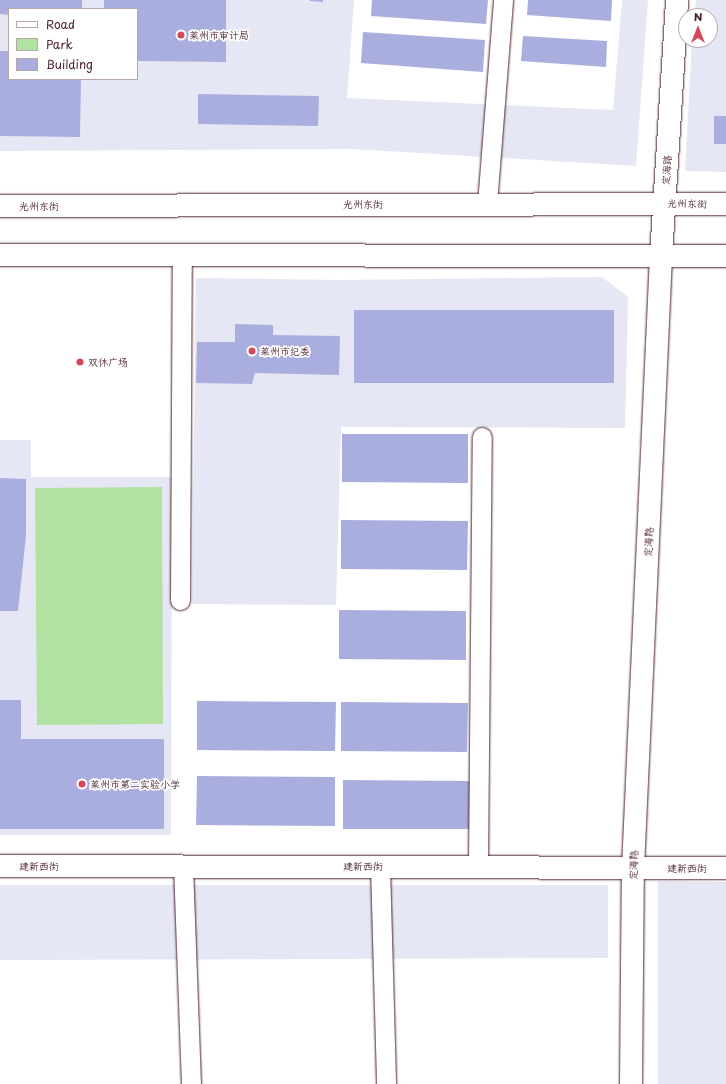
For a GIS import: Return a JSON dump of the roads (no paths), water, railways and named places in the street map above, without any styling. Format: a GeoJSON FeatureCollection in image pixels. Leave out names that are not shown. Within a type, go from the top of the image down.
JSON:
{"type":"FeatureCollection","features":[{"type":"Feature","properties":{"kind":"street"},"geometry":{"type":"LineString","coordinates":[[487,204],[503,0]]}},
{"type":"Feature","properties":{"kind":"street","name":"定海路"},"geometry":{"type":"LineString","coordinates":[[632,1084],[633,868],[661,256],[677,0]]}},
{"type":"Feature","properties":{"kind":"street","name":"光州东街"},"geometry":{"type":"LineString","coordinates":[[0,206],[726,204]]}},
{"type":"Feature","properties":{"kind":"street"},"geometry":{"type":"LineString","coordinates":[[0,254],[726,256]]}},
{"type":"Feature","properties":{"kind":"street"},"geometry":{"type":"LineString","coordinates":[[180,600],[182,255]]}},
{"type":"Feature","properties":{"kind":"street"},"geometry":{"type":"LineString","coordinates":[[478,866],[482,437]]}},
{"type":"Feature","properties":{"kind":"street","name":"建新西街"},"geometry":{"type":"LineString","coordinates":[[0,866],[478,866],[726,868]]}},
{"type":"Feature","properties":{"kind":"street"},"geometry":{"type":"LineString","coordinates":[[183,866],[191,1084]]}},
{"type":"Feature","properties":{"kind":"street"},"geometry":{"type":"LineString","coordinates":[[380,866],[386,1084]]}},
{"type":"Feature","properties":{"kind":"place","name":"莱州市审计局"},"geometry":{"type":"Point","coordinates":[181,35]}},
{"type":"Feature","properties":{"kind":"place","name":"莱州市纪委"},"geometry":{"type":"Point","coordinates":[252,351]}},
{"type":"Feature","properties":{"kind":"place","name":"双休广场"},"geometry":{"type":"Point","coordinates":[80,362]}},
{"type":"Feature","properties":{"kind":"place","name":"莱州市第二实验小学"},"geometry":{"type":"Point","coordinates":[82,784]}}]}
